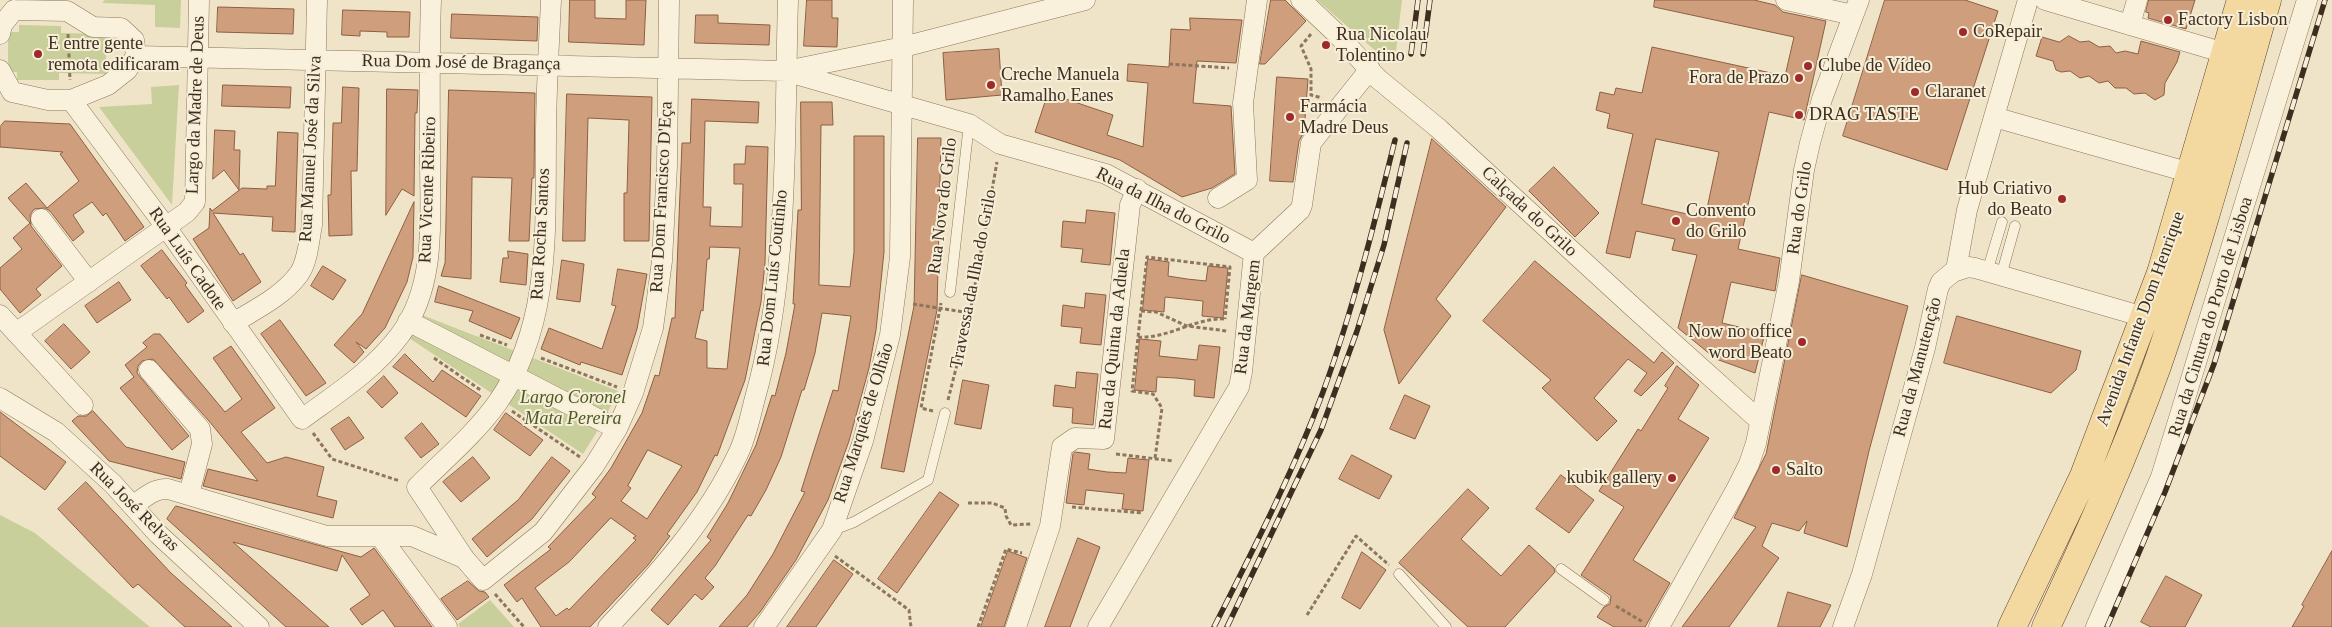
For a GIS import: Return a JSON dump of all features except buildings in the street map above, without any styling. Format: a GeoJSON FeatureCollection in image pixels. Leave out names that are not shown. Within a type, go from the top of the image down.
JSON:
{"type":"FeatureCollection","features":[{"type":"Feature","properties":{"kind":"main road","name":"Avenida Infante Dom Henrique"},"geometry":{"type":"LineString","coordinates":[[2012,627],[2084,476],[2160,273],[2241,0]]}},
{"type":"Feature","properties":{"kind":"main road","name":"Avenida Infante Dom Henrique"},"geometry":{"type":"LineString","coordinates":[[2046,627],[2097,517],[2156,367],[2216,178],[2267,0]]}},
{"type":"Feature","properties":{"kind":"street","name":"Largo da Madre de Deus"},"geometry":{"type":"LineString","coordinates":[[16,333],[191,208],[196,197],[199,0]]}},
{"type":"Feature","properties":{"kind":"street","name":"Rua Manuel José da Silva"},"geometry":{"type":"LineString","coordinates":[[233,323],[279,294],[299,273],[307,252],[312,225],[318,0]]}},
{"type":"Feature","properties":{"kind":"street","name":"Rua Vicente Ribeiro"},"geometry":{"type":"LineString","coordinates":[[302,419],[365,372],[400,335],[415,310],[427,269],[430,230],[431,0]]}},
{"type":"Feature","properties":{"kind":"street","name":"Rua Rocha Santos"},"geometry":{"type":"LineString","coordinates":[[417,487],[468,436],[498,402],[524,352],[539,302],[544,244],[548,65],[552,0]]}},
{"type":"Feature","properties":{"kind":"street","name":"Rua Dom Francisco D'Eça"},"geometry":{"type":"LineString","coordinates":[[483,580],[543,532],[594,466],[617,429],[634,393],[653,328],[662,261],[669,0]]}},
{"type":"Feature","properties":{"kind":"street","name":"Rua Dom Luís Coutinho"},"geometry":{"type":"LineString","coordinates":[[608,627],[660,571],[698,522],[738,455],[765,363],[782,219],[788,0]]}},
{"type":"Feature","properties":{"kind":"street","name":"Rua Marquês de Olhão"},"geometry":{"type":"LineString","coordinates":[[764,627],[826,538],[863,441],[890,335],[900,257],[904,0]]}},
{"type":"Feature","properties":{"kind":"street"},"geometry":{"type":"LineString","coordinates":[[786,71],[903,46],[1085,0]]}},
{"type":"Feature","properties":{"kind":"street"},"geometry":{"type":"LineString","coordinates":[[1218,198],[1247,180],[1243,103],[1257,0]]}},
{"type":"Feature","properties":{"kind":"street","name":"Calçada do Grilo"},"geometry":{"type":"LineString","coordinates":[[1301,0],[1323,19],[1374,74],[1438,128],[1760,421]]}},
{"type":"Feature","properties":{"kind":"street"},"geometry":{"type":"LineString","coordinates":[[1786,0],[1856,8]]}},
{"type":"Feature","properties":{"kind":"street"},"geometry":{"type":"LineString","coordinates":[[2028,0],[1967,210],[1956,270],[1968,267],[2170,325]]}},
{"type":"Feature","properties":{"kind":"street"},"geometry":{"type":"LineString","coordinates":[[2045,0],[2226,53]]}},
{"type":"Feature","properties":{"kind":"street"},"geometry":{"type":"LineString","coordinates":[[2130,25],[2137,0]]}},
{"type":"Feature","properties":{"kind":"street","name":"Rua da Cintura do Porto de Lisboa"},"geometry":{"type":"LineString","coordinates":[[2096,627],[2161,477],[2308,0]]}},
{"type":"Feature","properties":{"kind":"street"},"geometry":{"type":"LineString","coordinates":[[0,34],[10,5],[72,6],[93,27],[120,28],[134,40],[136,56],[127,70],[108,85],[71,100],[6,98],[0,70]]}},
{"type":"Feature","properties":{"kind":"street","name":"Rua do Grilo"},"geometry":{"type":"LineString","coordinates":[[1652,625],[1749,464],[1760,421],[1789,281],[1804,170],[1810,142],[1822,99],[1856,8]]}},
{"type":"Feature","properties":{"kind":"street","name":"Rua Dom José de Bragança"},"geometry":{"type":"LineString","coordinates":[[136,56],[786,71]]}},
{"type":"Feature","properties":{"kind":"street","name":"Rua da Ilha do Grilo"},"geometry":{"type":"LineString","coordinates":[[786,71],[970,124],[1000,144],[1106,174],[1254,253]]}},
{"type":"Feature","properties":{"kind":"street","name":"Rua da Margem"},"geometry":{"type":"LineString","coordinates":[[1098,627],[1238,387],[1254,253],[1300,210],[1312,142],[1342,103],[1374,74]]}},
{"type":"Feature","properties":{"kind":"street","name":"Rua Luís Cadote"},"geometry":{"type":"LineString","coordinates":[[71,100],[166,227],[302,419]]}},
{"type":"Feature","properties":{"kind":"street"},"geometry":{"type":"LineString","coordinates":[[1994,117],[2191,173]]}},
{"type":"Feature","properties":{"kind":"street","name":"Rua da Quinta da Aduela"},"geometry":{"type":"LineString","coordinates":[[1016,627],[1050,526],[1062,447],[1075,438],[1104,440],[1130,206],[1137,189]]}},
{"type":"Feature","properties":{"kind":"street"},"geometry":{"type":"LineString","coordinates":[[41,219],[89,282]]}},
{"type":"Feature","properties":{"kind":"street","name":"Rua da Manutenção"},"geometry":{"type":"LineString","coordinates":[[1843,627],[1862,574],[1925,348],[1938,289],[1946,276],[1956,270]]}},
{"type":"Feature","properties":{"kind":"street"},"geometry":{"type":"LineString","coordinates":[[0,315],[83,405]]}},
{"type":"Feature","properties":{"kind":"street"},"geometry":{"type":"LineString","coordinates":[[408,321],[617,429]]}},
{"type":"Feature","properties":{"kind":"street"},"geometry":{"type":"LineString","coordinates":[[149,370],[198,425],[201,433],[202,444],[189,494]]}},
{"type":"Feature","properties":{"kind":"street","name":"Rua José Relvas"},"geometry":{"type":"LineString","coordinates":[[0,398],[56,432],[134,505],[158,534],[259,627]]}},
{"type":"Feature","properties":{"kind":"street"},"geometry":{"type":"LineString","coordinates":[[417,487],[464,558],[483,580]]}},
{"type":"Feature","properties":{"kind":"street"},"geometry":{"type":"LineString","coordinates":[[134,505],[150,493],[162,489],[189,494],[327,536],[412,536],[464,558]]}},
{"type":"Feature","properties":{"kind":"street"},"geometry":{"type":"LineString","coordinates":[[380,536],[447,627]]}},
{"type":"Feature","properties":{"kind":"lane","name":"Rua Nova do Grilo"},"geometry":{"type":"LineString","coordinates":[[950,292],[970,124]]}},
{"type":"Feature","properties":{"kind":"lane"},"geometry":{"type":"LineString","coordinates":[[1994,274],[2002,222]]}},
{"type":"Feature","properties":{"kind":"lane"},"geometry":{"type":"LineString","coordinates":[[1994,274],[2015,226]]}},
{"type":"Feature","properties":{"kind":"lane"},"geometry":{"type":"LineString","coordinates":[[826,538],[928,480],[945,414]]}},
{"type":"Feature","properties":{"kind":"lane"},"geometry":{"type":"LineString","coordinates":[[1561,569],[1604,600]]}},
{"type":"Feature","properties":{"kind":"lane"},"geometry":{"type":"LineString","coordinates":[[1399,574],[1446,627]]}},
{"type":"Feature","properties":{"kind":"path"},"geometry":{"type":"LineString","coordinates":[[71,100],[72,6]]}},
{"type":"Feature","properties":{"kind":"path"},"geometry":{"type":"LineString","coordinates":[[1323,19],[1300,46],[1311,69],[1311,95],[1342,103]]}},
{"type":"Feature","properties":{"kind":"path"},"geometry":{"type":"LineString","coordinates":[[1169,64],[1247,69]]}},
{"type":"Feature","properties":{"kind":"path","name":"Travessa da Ilha do Grilo"},"geometry":{"type":"LineString","coordinates":[[945,414],[970,312],[1000,144]]}},
{"type":"Feature","properties":{"kind":"path"},"geometry":{"type":"LineString","coordinates":[[1129,455],[1155,458],[1162,408],[1153,394],[1132,391],[1147,257],[1230,266],[1225,319]]}},
{"type":"Feature","properties":{"kind":"path"},"geometry":{"type":"LineString","coordinates":[[945,414],[921,408],[942,297],[950,292]]}},
{"type":"Feature","properties":{"kind":"path"},"geometry":{"type":"LineString","coordinates":[[894,301],[970,312]]}},
{"type":"Feature","properties":{"kind":"path"},"geometry":{"type":"LineString","coordinates":[[1141,311],[1156,312],[1187,326],[1246,327]]}},
{"type":"Feature","properties":{"kind":"path"},"geometry":{"type":"LineString","coordinates":[[1138,337],[1150,338],[1211,318],[1225,319],[1246,327]]}},
{"type":"Feature","properties":{"kind":"path"},"geometry":{"type":"LineString","coordinates":[[302,419],[332,459],[417,487]]}},
{"type":"Feature","properties":{"kind":"path"},"geometry":{"type":"LineString","coordinates":[[968,503],[992,503],[1005,508],[1006,516],[1011,526],[1039,524],[1050,526]]}},
{"type":"Feature","properties":{"kind":"path"},"geometry":{"type":"LineString","coordinates":[[1084,508],[1165,514]]}},
{"type":"Feature","properties":{"kind":"path"},"geometry":{"type":"LineString","coordinates":[[1307,615],[1356,536],[1399,574]]}},
{"type":"Feature","properties":{"kind":"path"},"geometry":{"type":"LineString","coordinates":[[826,538],[909,610],[911,627]]}},
{"type":"Feature","properties":{"kind":"path"},"geometry":{"type":"LineString","coordinates":[[978,627],[1006,549],[1040,558]]}},
{"type":"Feature","properties":{"kind":"path"},"geometry":{"type":"LineString","coordinates":[[483,580],[524,627]]}},
{"type":"Feature","properties":{"kind":"path"},"geometry":{"type":"LineString","coordinates":[[1604,600],[1652,625]]}},
{"type":"Feature","properties":{"kind":"green space"},"geometry":{"type":"Polygon","coordinates":[[[105,0],[181,0],[180,28],[155,27],[155,5],[102,3],[105,0]]]}},
{"type":"Feature","properties":{"kind":"green space"},"geometry":{"type":"Polygon","coordinates":[[[1317,0],[1402,0],[1396,51],[1386,60],[1317,0]]]}},
{"type":"Feature","properties":{"kind":"green space"},"geometry":{"type":"Polygon","coordinates":[[[19,25],[61,26],[61,33],[106,34],[106,74],[59,73],[59,80],[17,80],[17,72],[8,72],[8,32],[19,32],[19,25]]]}},
{"type":"Feature","properties":{"kind":"green space"},"geometry":{"type":"Polygon","coordinates":[[[179,85],[172,205],[99,107],[152,104],[151,87],[179,85]]]}},
{"type":"Feature","properties":{"kind":"green space","name":"Largo Coronel Mata Pereira"},"geometry":{"type":"Polygon","coordinates":[[[422,315],[618,391],[603,422],[583,454],[409,338],[422,315]]]}},
{"type":"Feature","properties":{"kind":"green space"},"geometry":{"type":"Polygon","coordinates":[[[0,515],[35,533],[150,627],[0,627],[0,515]]]}},
{"type":"Feature","properties":{"kind":"green space"},"geometry":{"type":"Polygon","coordinates":[[[490,600],[514,627],[460,627],[458,624],[490,600]]]}},
{"type":"Feature","properties":{"kind":"railway"},"geometry":{"type":"LineString","coordinates":[[1411,54],[1418,0]]}},
{"type":"Feature","properties":{"kind":"railway"},"geometry":{"type":"LineString","coordinates":[[1423,54],[1430,0]]}},
{"type":"Feature","properties":{"kind":"railway"},"geometry":{"type":"LineString","coordinates":[[2107,627],[2165,492],[2214,364],[2325,0]]}},
{"type":"Feature","properties":{"kind":"railway"},"geometry":{"type":"LineString","coordinates":[[1214,627],[1286,482],[1323,392],[1353,299],[1395,140]]}},
{"type":"Feature","properties":{"kind":"railway"},"geometry":{"type":"LineString","coordinates":[[1227,627],[1321,430],[1357,331],[1384,245],[1407,143]]}},
{"type":"Feature","properties":{"kind":"place","name":"Factory Lisbon"},"geometry":{"type":"Point","coordinates":[2168,20]}},
{"type":"Feature","properties":{"kind":"place","name":"CoRepair"},"geometry":{"type":"Point","coordinates":[1963,32]}},
{"type":"Feature","properties":{"kind":"place","name":"Rua Nicolau Tolentino"},"geometry":{"type":"Point","coordinates":[1326,45]}},
{"type":"Feature","properties":{"kind":"place","name":"E entre gente remota edificaram"},"geometry":{"type":"Point","coordinates":[38,54]}},
{"type":"Feature","properties":{"kind":"place","name":"Clube de Vídeo"},"geometry":{"type":"Point","coordinates":[1808,66]}},
{"type":"Feature","properties":{"kind":"place","name":"Fora de Prazo"},"geometry":{"type":"Point","coordinates":[1799,78]}},
{"type":"Feature","properties":{"kind":"place","name":"Creche Manuela Ramalho Eanes"},"geometry":{"type":"Point","coordinates":[991,85]}},
{"type":"Feature","properties":{"kind":"place","name":"Claranet"},"geometry":{"type":"Point","coordinates":[1915,92]}},
{"type":"Feature","properties":{"kind":"place","name":"DRAG TASTE"},"geometry":{"type":"Point","coordinates":[1799,115]}},
{"type":"Feature","properties":{"kind":"place","name":"Farmácia Madre Deus"},"geometry":{"type":"Point","coordinates":[1290,117]}},
{"type":"Feature","properties":{"kind":"place","name":"Hub Criativo do Beato"},"geometry":{"type":"Point","coordinates":[2062,199]}},
{"type":"Feature","properties":{"kind":"place","name":"Convento do Grilo"},"geometry":{"type":"Point","coordinates":[1676,221]}},
{"type":"Feature","properties":{"kind":"place","name":"Now no office word Beato"},"geometry":{"type":"Point","coordinates":[1802,342]}},
{"type":"Feature","properties":{"kind":"place","name":"Salto"},"geometry":{"type":"Point","coordinates":[1776,470]}},
{"type":"Feature","properties":{"kind":"place","name":"kubik gallery"},"geometry":{"type":"Point","coordinates":[1672,478]}}]}
